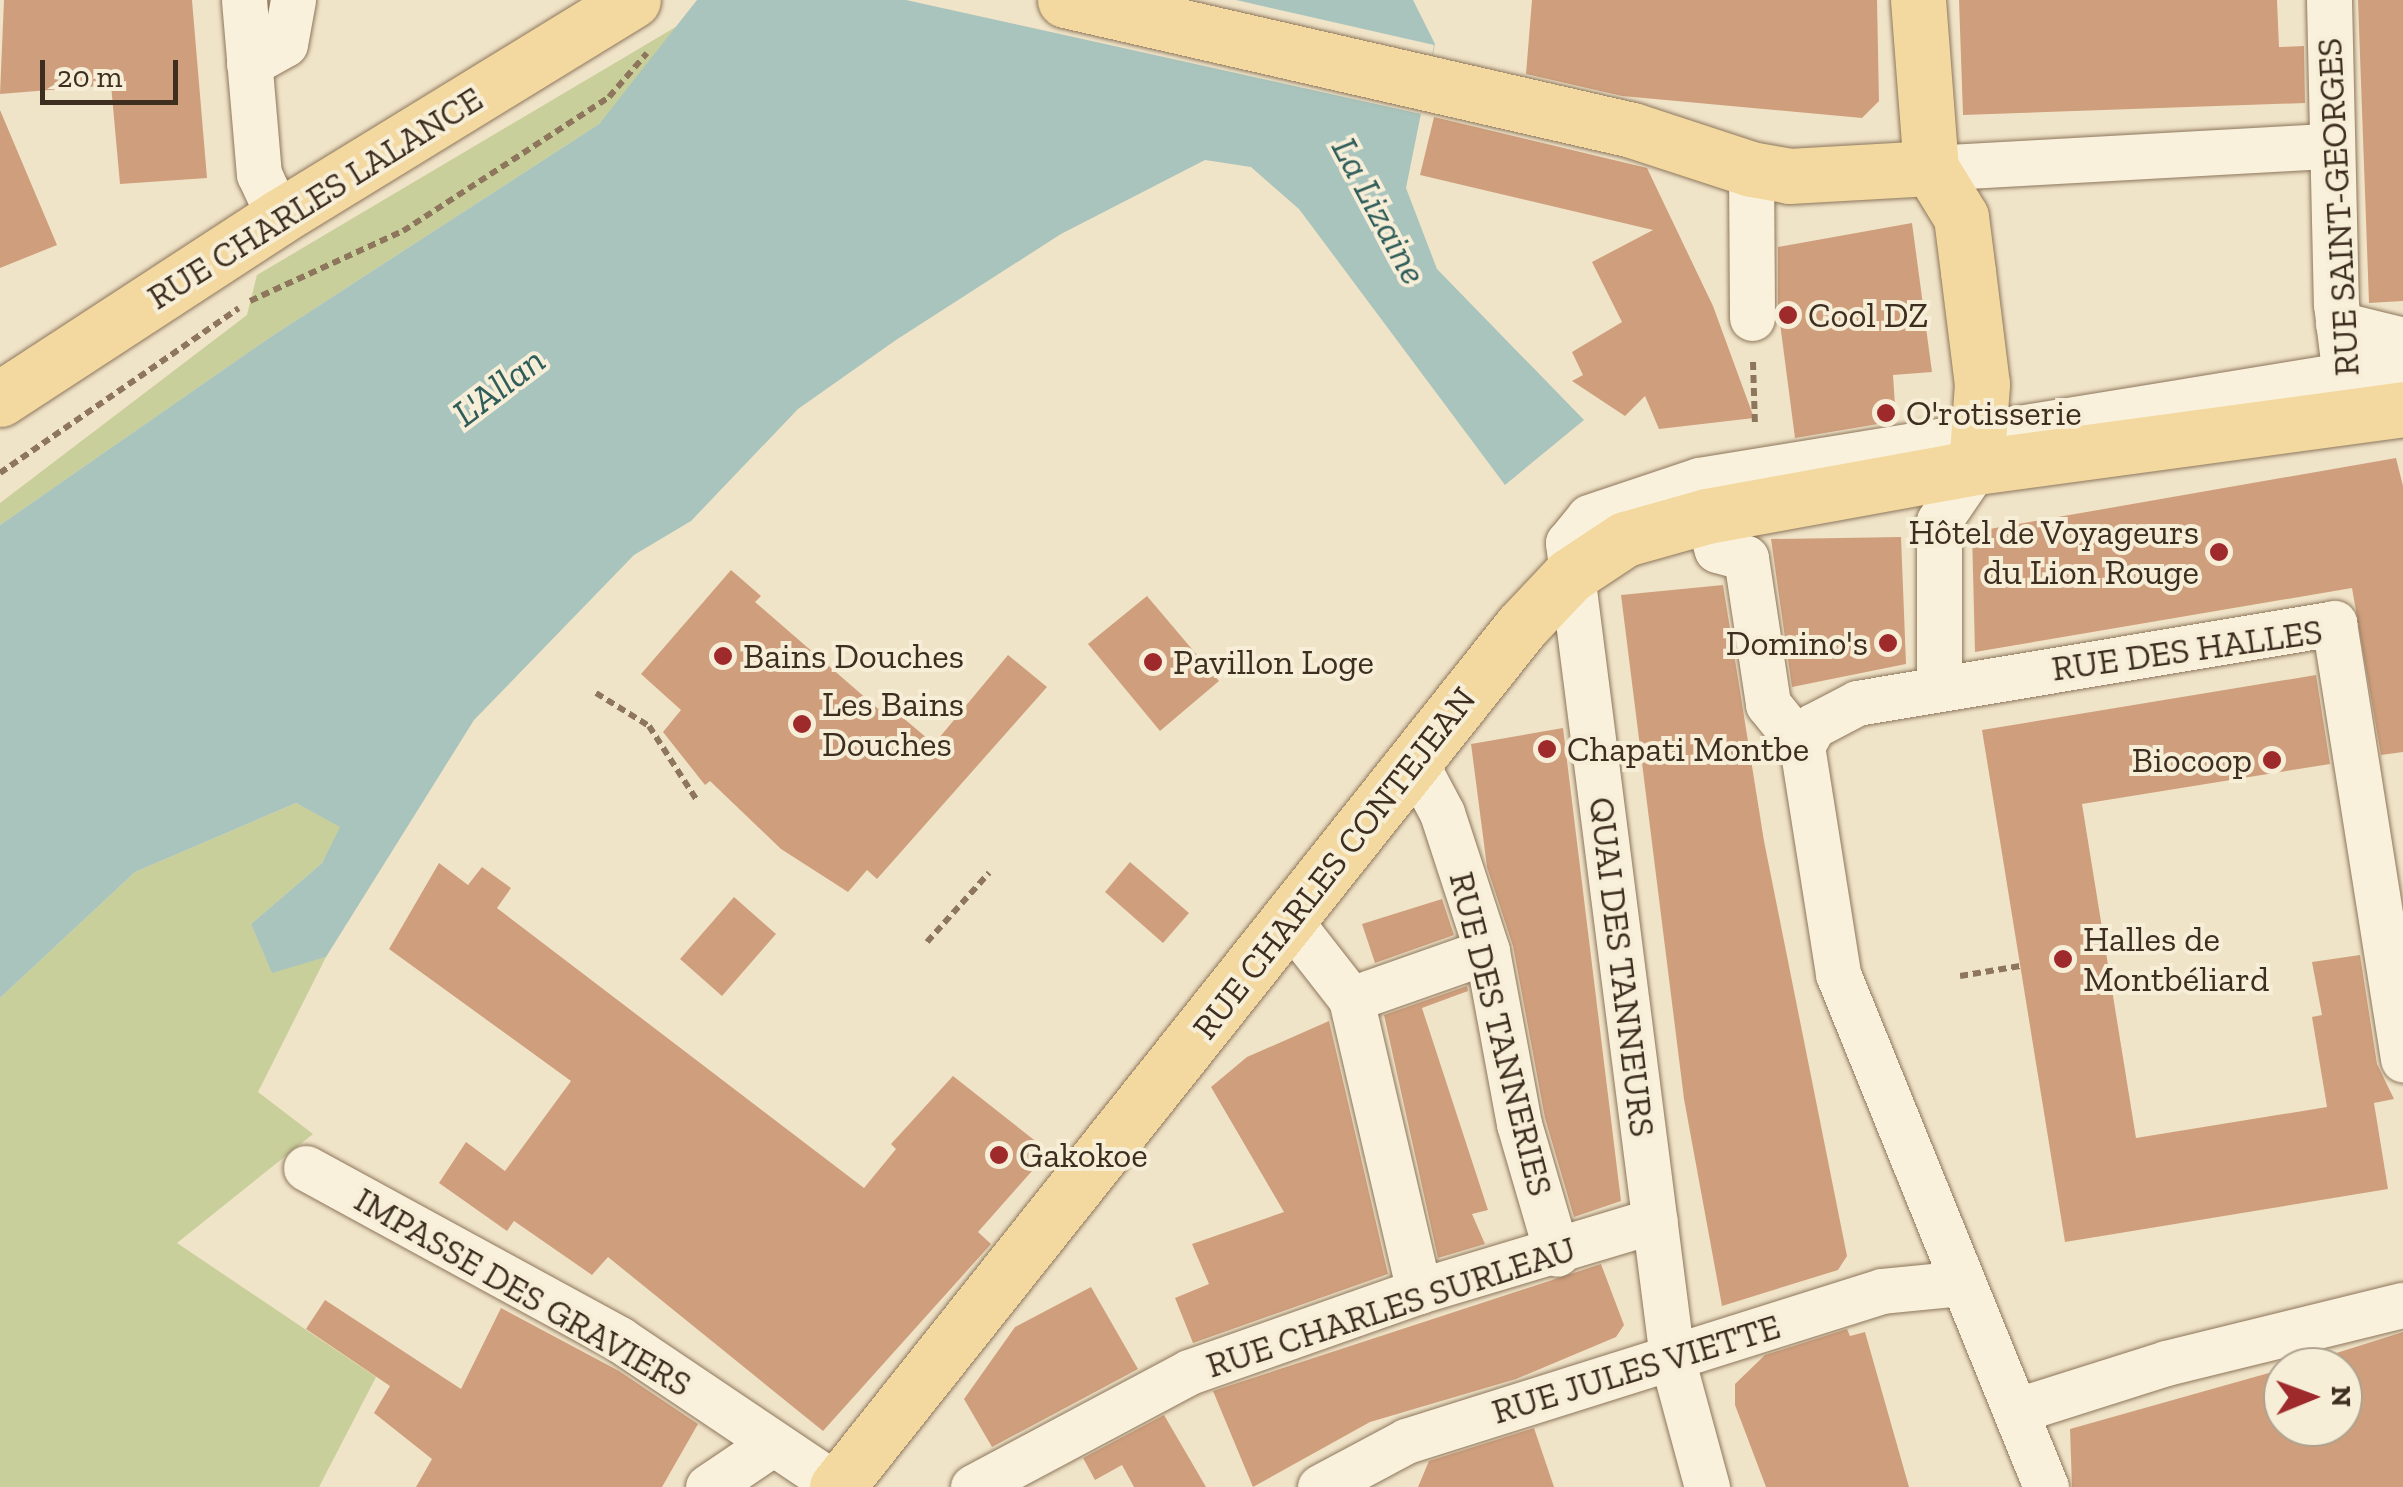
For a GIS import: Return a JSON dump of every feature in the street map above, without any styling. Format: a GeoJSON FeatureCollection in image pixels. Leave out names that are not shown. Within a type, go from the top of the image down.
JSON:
{"type":"FeatureCollection","features":[{"type":"Feature","properties":{"kind":"main road"},"geometry":{"type":"LineString","coordinates":[[1065,0],[1632,130],[1752,169],[1790,176],[1931,168]]}},
{"type":"Feature","properties":{"kind":"main road"},"geometry":{"type":"LineString","coordinates":[[1918,0],[1931,168],[1962,217],[1982,384],[1977,452]]}},
{"type":"Feature","properties":{"kind":"main road","name":"RUE CHARLES LALANCE"},"geometry":{"type":"LineString","coordinates":[[0,399],[279,217],[643,22]]}},
{"type":"Feature","properties":{"kind":"main road","name":"RUE CHARLES CONTEJEAN"},"geometry":{"type":"LineString","coordinates":[[838,1487],[1415,762],[1569,576],[1625,539],[1703,498],[1977,452],[2366,399]]}},
{"type":"Feature","properties":{"kind":"street"},"geometry":{"type":"LineString","coordinates":[[244,0],[259,174],[279,217]]}},
{"type":"Feature","properties":{"kind":"street"},"geometry":{"type":"LineString","coordinates":[[248,64],[284,44],[293,0]]}},
{"type":"Feature","properties":{"kind":"street","name":"RUE SAINT-GEORGES"},"geometry":{"type":"LineString","coordinates":[[2328,0],[2338,324],[2366,399]]}},
{"type":"Feature","properties":{"kind":"street"},"geometry":{"type":"LineString","coordinates":[[1931,168],[2330,146]]}},
{"type":"Feature","properties":{"kind":"street"},"geometry":{"type":"LineString","coordinates":[[1752,169],[1752,318]]}},
{"type":"Feature","properties":{"kind":"street"},"geometry":{"type":"LineString","coordinates":[[2338,324],[2403,340]]}},
{"type":"Feature","properties":{"kind":"street"},"geometry":{"type":"LineString","coordinates":[[2366,399],[2403,371]]}},
{"type":"Feature","properties":{"kind":"street"},"geometry":{"type":"LineString","coordinates":[[1938,686],[1940,521],[1977,452]]}},
{"type":"Feature","properties":{"kind":"street"},"geometry":{"type":"LineString","coordinates":[[1703,498],[1717,550],[1746,558],[1768,704],[1802,746],[1838,974],[2046,1487]]}},
{"type":"Feature","properties":{"kind":"street","name":"QUAI DES TANNEURS"},"geometry":{"type":"LineString","coordinates":[[1569,576],[1672,1358],[1707,1487]]}},
{"type":"Feature","properties":{"kind":"street","name":"RUE DES HALLES"},"geometry":{"type":"LineString","coordinates":[[1802,746],[1814,726],[1857,702],[2334,623],[2403,1060]]}},
{"type":"Feature","properties":{"kind":"street","name":"RUE DES TANNERIES"},"geometry":{"type":"LineString","coordinates":[[1415,762],[1442,814],[1487,951],[1519,1124],[1558,1254]]}},
{"type":"Feature","properties":{"kind":"street"},"geometry":{"type":"LineString","coordinates":[[1290,922],[1352,999],[1420,1291]]}},
{"type":"Feature","properties":{"kind":"street"},"geometry":{"type":"LineString","coordinates":[[1352,999],[1487,951]]}},
{"type":"Feature","properties":{"kind":"street","name":"IMPASSE DES GRAVIERS"},"geometry":{"type":"LineString","coordinates":[[306,1168],[620,1339],[838,1487]]}},
{"type":"Feature","properties":{"kind":"street","name":"RUE CHARLES SURLEAU"},"geometry":{"type":"LineString","coordinates":[[973,1487],[1189,1372],[1420,1291],[1558,1254],[1655,1220]]}},
{"type":"Feature","properties":{"kind":"street","name":"RUE JULES VIETTE"},"geometry":{"type":"LineString","coordinates":[[1325,1486],[1406,1441],[1882,1292],[1962,1284]]}},
{"type":"Feature","properties":{"kind":"street"},"geometry":{"type":"LineString","coordinates":[[2018,1410],[2166,1363],[2403,1305]]}},
{"type":"Feature","properties":{"kind":"street"},"geometry":{"type":"LineString","coordinates":[[708,1487],[774,1443]]}},
{"type":"Feature","properties":{"kind":"path"},"geometry":{"type":"LineString","coordinates":[[0,473],[252,299],[403,232],[609,97],[643,22]]}},
{"type":"Feature","properties":{"kind":"path"},"geometry":{"type":"LineString","coordinates":[[1703,498],[1755,428],[1752,318]]}},
{"type":"Feature","properties":{"kind":"path"},"geometry":{"type":"LineString","coordinates":[[596,693],[649,726],[696,799]]}},
{"type":"Feature","properties":{"kind":"path"},"geometry":{"type":"LineString","coordinates":[[927,942],[988,873]]}},
{"type":"Feature","properties":{"kind":"path"},"geometry":{"type":"LineString","coordinates":[[2105,952],[2161,944]]}},
{"type":"Feature","properties":{"kind":"path"},"geometry":{"type":"LineString","coordinates":[[1960,976],[2020,966]]}},
{"type":"Feature","properties":{"kind":"green space"},"geometry":{"type":"Polygon","coordinates":[[[679,25],[599,124],[272,336],[0,525],[0,503],[247,315],[257,275],[679,25]]]}},
{"type":"Feature","properties":{"kind":"green space"},"geometry":{"type":"Polygon","coordinates":[[[296,803],[341,827],[322,863],[251,924],[272,972],[326,957],[258,1092],[313,1134],[177,1243],[376,1377],[319,1487],[0,1487],[0,998],[135,872],[296,803]]]}},
{"type":"Feature","properties":{"kind":"water"},"geometry":{"type":"Polygon","coordinates":[[[697,0],[1413,0],[1435,44],[1406,188],[1437,269],[1584,420],[1505,485],[1299,209],[1251,167],[1205,160],[1061,234],[896,340],[798,409],[691,521],[634,555],[474,720],[326,957],[272,973],[251,924],[322,863],[340,827],[296,803],[135,872],[0,998],[0,525],[272,336],[599,124],[697,0]]]}},
{"type":"Feature","properties":{"kind":"pier"},"geometry":{"type":"Polygon","coordinates":[[[906,0],[1236,0],[1434,45],[1421,114],[906,0]]]}},
{"type":"Feature","properties":{"kind":"building"},"geometry":{"type":"Polygon","coordinates":[[[4,0],[192,0],[207,178],[120,184],[111,85],[0,94],[4,0]]]}},
{"type":"Feature","properties":{"kind":"building"},"geometry":{"type":"Polygon","coordinates":[[[1532,0],[1877,0],[1879,101],[1862,118],[1622,96],[1526,74],[1532,0]]]}},
{"type":"Feature","properties":{"kind":"building"},"geometry":{"type":"Polygon","coordinates":[[[1959,0],[2277,0],[2279,47],[2304,46],[2305,103],[1963,115],[1959,0]]]}},
{"type":"Feature","properties":{"kind":"building"},"geometry":{"type":"Polygon","coordinates":[[[2358,0],[2403,0],[2403,301],[2369,303],[2358,0]]]}},
{"type":"Feature","properties":{"kind":"building"},"geometry":{"type":"Polygon","coordinates":[[[0,110],[57,245],[0,268],[0,110]]]}},
{"type":"Feature","properties":{"kind":"building"},"geometry":{"type":"Polygon","coordinates":[[[1434,117],[1647,168],[1713,306],[1754,418],[1659,429],[1645,396],[1625,416],[1572,381],[1583,375],[1572,352],[1622,322],[1592,262],[1653,230],[1420,175],[1434,117]]]}},
{"type":"Feature","properties":{"kind":"building"},"geometry":{"type":"Polygon","coordinates":[[[1912,223],[1932,372],[1893,375],[1896,421],[1795,438],[1778,308],[1778,247],[1912,223]]]}},
{"type":"Feature","properties":{"kind":"building"},"geometry":{"type":"Polygon","coordinates":[[[2396,458],[2403,486],[2403,752],[2381,755],[2352,588],[1975,652],[1972,532],[2396,458]]]}},
{"type":"Feature","properties":{"kind":"building"},"geometry":{"type":"Polygon","coordinates":[[[1901,537],[1906,664],[1792,687],[1771,539],[1901,537]]]}},
{"type":"Feature","properties":{"kind":"building"},"geometry":{"type":"Polygon","coordinates":[[[731,570],[761,596],[755,602],[883,713],[889,706],[934,744],[1008,655],[1047,687],[877,879],[867,870],[848,892],[781,849],[710,781],[705,785],[663,732],[681,710],[641,674],[731,570]]]}},
{"type":"Feature","properties":{"kind":"building"},"geometry":{"type":"Polygon","coordinates":[[[1723,585],[1764,841],[1847,1256],[1838,1270],[1722,1306],[1684,1099],[1621,595],[1723,585]]]}},
{"type":"Feature","properties":{"kind":"building","name":"Pavillon Loge"},"geometry":{"type":"Polygon","coordinates":[[[1147,596],[1219,681],[1160,731],[1088,644],[1147,596]]]}},
{"type":"Feature","properties":{"kind":"building","name":"Halles de Montbéliard"},"geometry":{"type":"Polygon","coordinates":[[[2316,675],[2330,764],[2082,804],[2136,1138],[2327,1107],[2312,1017],[2322,1015],[2312,962],[2360,955],[2377,1064],[2394,1099],[2374,1103],[2388,1189],[2065,1242],[1982,730],[2316,675]]]}},
{"type":"Feature","properties":{"kind":"building"},"geometry":{"type":"Polygon","coordinates":[[[1563,728],[1621,1201],[1574,1217],[1545,1118],[1513,946],[1487,867],[1471,744],[1563,728]]]}},
{"type":"Feature","properties":{"kind":"building"},"geometry":{"type":"Polygon","coordinates":[[[1130,862],[1189,913],[1163,943],[1105,892],[1130,862]]]}},
{"type":"Feature","properties":{"kind":"building"},"geometry":{"type":"Polygon","coordinates":[[[439,863],[468,885],[482,867],[511,888],[497,908],[864,1188],[896,1149],[891,1144],[953,1076],[1043,1147],[1027,1167],[1032,1171],[978,1232],[991,1244],[823,1431],[608,1257],[592,1275],[514,1221],[507,1231],[439,1183],[466,1142],[505,1171],[571,1081],[389,949],[439,863]]]}},
{"type":"Feature","properties":{"kind":"building"},"geometry":{"type":"Polygon","coordinates":[[[734,897],[776,934],[722,996],[680,959],[734,897]]]}},
{"type":"Feature","properties":{"kind":"building"},"geometry":{"type":"Polygon","coordinates":[[[1442,899],[1454,935],[1375,963],[1362,924],[1442,899]]]}},
{"type":"Feature","properties":{"kind":"building"},"geometry":{"type":"Polygon","coordinates":[[[1467,986],[1468,991],[1422,1008],[1488,1210],[1472,1214],[1485,1244],[1438,1258],[1384,1015],[1467,986]]]}},
{"type":"Feature","properties":{"kind":"building"},"geometry":{"type":"Polygon","coordinates":[[[1329,1021],[1388,1274],[1193,1343],[1175,1298],[1209,1284],[1192,1244],[1284,1212],[1211,1087],[1247,1057],[1329,1021]]]}},
{"type":"Feature","properties":{"kind":"building"},"geometry":{"type":"Polygon","coordinates":[[[1601,1264],[1624,1325],[1616,1337],[1516,1379],[1370,1422],[1253,1487],[1213,1391],[1601,1264]]]}},
{"type":"Feature","properties":{"kind":"building"},"geometry":{"type":"Polygon","coordinates":[[[1091,1287],[1138,1369],[992,1447],[964,1399],[1015,1327],[1091,1287]]]}},
{"type":"Feature","properties":{"kind":"building"},"geometry":{"type":"Polygon","coordinates":[[[325,1300],[461,1389],[501,1308],[619,1371],[698,1424],[662,1487],[416,1487],[432,1459],[374,1413],[390,1386],[306,1329],[325,1300]]]}},
{"type":"Feature","properties":{"kind":"building"},"geometry":{"type":"Polygon","coordinates":[[[1847,1329],[1850,1336],[1865,1332],[1909,1487],[1766,1487],[1735,1405],[1735,1384],[1765,1355],[1847,1329]]]}},
{"type":"Feature","properties":{"kind":"building"},"geometry":{"type":"Polygon","coordinates":[[[2403,1332],[2403,1487],[2072,1487],[2070,1429],[2263,1375],[2263,1447],[2363,1447],[2363,1347],[2355,1347],[2403,1332]]]}},
{"type":"Feature","properties":{"kind":"building"},"geometry":{"type":"Polygon","coordinates":[[[1164,1415],[1206,1487],[1134,1487],[1122,1465],[1095,1480],[1083,1458],[1164,1415]]]}},
{"type":"Feature","properties":{"kind":"building"},"geometry":{"type":"Polygon","coordinates":[[[1534,1428],[1554,1487],[1418,1487],[1429,1461],[1534,1428]]]}},
{"type":"Feature","properties":{"kind":"place","name":"Cool DZ"},"geometry":{"type":"Point","coordinates":[1788,315]}},
{"type":"Feature","properties":{"kind":"place","name":"O'rotisserie"},"geometry":{"type":"Point","coordinates":[1886,413]}},
{"type":"Feature","properties":{"kind":"place","name":"Hôtel de Voyageurs du Lion Rouge"},"geometry":{"type":"Point","coordinates":[2219,552]}},
{"type":"Feature","properties":{"kind":"place","name":"Domino's"},"geometry":{"type":"Point","coordinates":[1888,643]}},
{"type":"Feature","properties":{"kind":"place","name":"Bains Douches"},"geometry":{"type":"Point","coordinates":[723,656]}},
{"type":"Feature","properties":{"kind":"place","name":"Pavillon Loge"},"geometry":{"type":"Point","coordinates":[1153,662]}},
{"type":"Feature","properties":{"kind":"place","name":"Les Bains Douches"},"geometry":{"type":"Point","coordinates":[802,724]}},
{"type":"Feature","properties":{"kind":"place","name":"Chapati Montbe"},"geometry":{"type":"Point","coordinates":[1547,749]}},
{"type":"Feature","properties":{"kind":"place","name":"Biocoop"},"geometry":{"type":"Point","coordinates":[2272,760]}},
{"type":"Feature","properties":{"kind":"place","name":"Halles de Montbéliard"},"geometry":{"type":"Point","coordinates":[2063,959]}},
{"type":"Feature","properties":{"kind":"place","name":"Gakokoe"},"geometry":{"type":"Point","coordinates":[999,1155]}},
{"type":"Feature","properties":{"kind":"water label","name":"La Lizaine"},"geometry":{"type":"Point","coordinates":[1379,211]}},
{"type":"Feature","properties":{"kind":"water label","name":"L'Allan"},"geometry":{"type":"Point","coordinates":[499,387]}}]}
